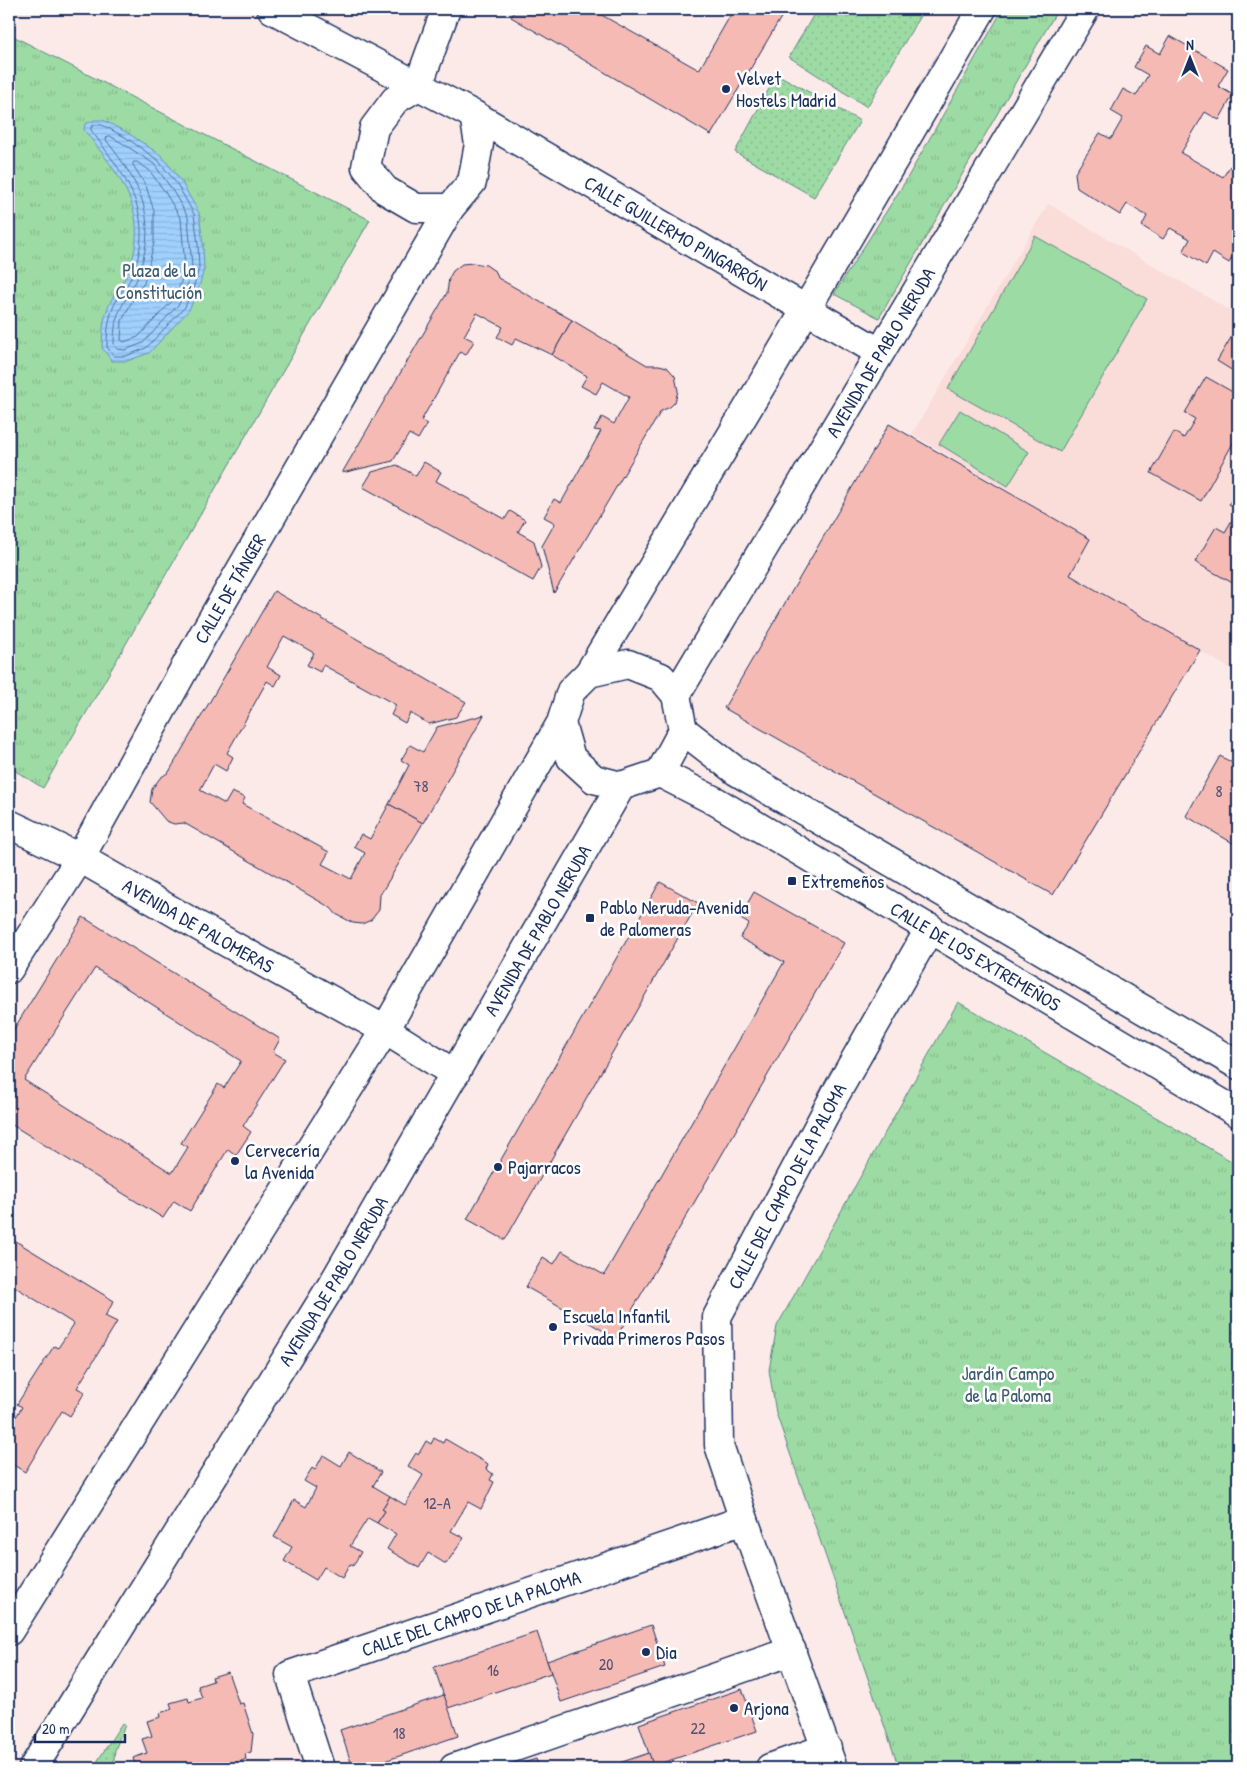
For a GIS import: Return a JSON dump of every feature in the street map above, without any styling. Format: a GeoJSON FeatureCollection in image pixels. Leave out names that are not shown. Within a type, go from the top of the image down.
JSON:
{"type":"FeatureCollection","features":[{"type":"Feature","properties":{"kind":"street","name":"CALLE GUILLERMO PINGARRÓN"},"geometry":{"type":"LineString","coordinates":[[272,9],[474,115],[879,352]]}},
{"type":"Feature","properties":{"kind":"street"},"geometry":{"type":"LineString","coordinates":[[446,9],[418,86],[394,100],[374,128],[366,167],[385,190],[416,208],[450,208],[472,182],[479,144],[474,115]]}},
{"type":"Feature","properties":{"kind":"street"},"geometry":{"type":"LineString","coordinates":[[9,1631],[385,1030],[561,723],[571,691],[589,673],[906,141],[982,9]]}},
{"type":"Feature","properties":{"kind":"street","name":"AVENIDA DE PABLO NERUDA"},"geometry":{"type":"LineString","coordinates":[[676,695],[1084,9]]}},
{"type":"Feature","properties":{"kind":"street","name":"CALLE DE TÁNGER"},"geometry":{"type":"LineString","coordinates":[[9,969],[80,858],[203,635],[450,208]]}},
{"type":"Feature","properties":{"kind":"street"},"geometry":{"type":"LineString","coordinates":[[561,723],[571,758],[594,779],[621,786],[660,773],[683,730],[676,695],[660,677],[628,664],[589,673]]}},
{"type":"Feature","properties":{"kind":"street","name":"CALLE DE LOS EXTREMEÑOS"},"geometry":{"type":"LineString","coordinates":[[683,730],[744,776],[1238,1065]]}},
{"type":"Feature","properties":{"kind":"street","name":"CALLE DE LOS EXTREMEÑOS"},"geometry":{"type":"LineString","coordinates":[[660,773],[718,802],[1238,1113]]}},
{"type":"Feature","properties":{"kind":"street","name":"AVENIDA DE PABLO NERUDA"},"geometry":{"type":"LineString","coordinates":[[34,1768],[335,1280],[621,786]]}},
{"type":"Feature","properties":{"kind":"street","name":"AVENIDA DE PALOMERAS"},"geometry":{"type":"LineString","coordinates":[[9,824],[80,858],[385,1030],[455,1074]]}},
{"type":"Feature","properties":{"kind":"street","name":"CALLE DEL CAMPO DE LA PALOMA"},"geometry":{"type":"LineString","coordinates":[[770,1768],[830,1758],[744,1520],[719,1445],[717,1317],[828,1109],[930,928]]}},
{"type":"Feature","properties":{"kind":"street","name":"CALLE DEL CAMPO DE LA PALOMA"},"geometry":{"type":"LineString","coordinates":[[320,1768],[290,1675],[744,1520]]}},
{"type":"Feature","properties":{"kind":"street"},"geometry":{"type":"LineString","coordinates":[[454,1768],[792,1651]]}},
{"type":"Feature","properties":{"kind":"shaded area"},"geometry":{"type":"Polygon","coordinates":[[[1048,204],[1238,315],[1238,673],[1070,575],[1090,539],[912,434],[1048,204]]]}},
{"type":"Feature","properties":{"kind":"green space"},"geometry":{"type":"Polygon","coordinates":[[[817,9],[924,9],[867,107],[789,57],[817,9]]]}},
{"type":"Feature","properties":{"kind":"green space"},"geometry":{"type":"Polygon","coordinates":[[[1003,9],[1058,9],[879,318],[834,294],[905,182],[1003,9]]]}},
{"type":"Feature","properties":{"kind":"green space","name":"Plaza de la Constitución"},"geometry":{"type":"Polygon","coordinates":[[[9,34],[370,220],[43,788],[9,767],[9,34]]]}},
{"type":"Feature","properties":{"kind":"green space"},"geometry":{"type":"Polygon","coordinates":[[[777,74],[860,121],[814,197],[735,152],[777,74]]]}},
{"type":"Feature","properties":{"kind":"green space"},"geometry":{"type":"Polygon","coordinates":[[[1035,236],[1147,299],[1060,452],[948,389],[1035,236]]]}},
{"type":"Feature","properties":{"kind":"green space"},"geometry":{"type":"Polygon","coordinates":[[[960,410],[1029,452],[1008,486],[939,444],[960,410]]]}},
{"type":"Feature","properties":{"kind":"green space","name":"Jardín Campo de la Paloma"},"geometry":{"type":"Polygon","coordinates":[[[958,1002],[1238,1165],[1238,1768],[899,1768],[776,1413],[769,1370],[777,1326],[958,1002]]]}},
{"type":"Feature","properties":{"kind":"green space"},"geometry":{"type":"Polygon","coordinates":[[[122,1723],[125,1725],[115,1750],[113,1768],[93,1768],[122,1723]]]}},
{"type":"Feature","properties":{"kind":"water"},"geometry":{"type":"Polygon","coordinates":[[[95,120],[103,120],[128,133],[162,156],[181,181],[199,213],[204,269],[198,291],[189,310],[149,353],[127,361],[112,361],[102,348],[104,322],[109,304],[126,277],[134,252],[136,232],[134,214],[129,196],[110,163],[84,130],[85,124],[95,120]]]}},
{"type":"Feature","properties":{"kind":"building"},"geometry":{"type":"Polygon","coordinates":[[[516,9],[591,9],[699,70],[734,9],[786,9],[711,135],[511,17],[516,9]]]}},
{"type":"Feature","properties":{"kind":"building"},"geometry":{"type":"Polygon","coordinates":[[[1170,36],[1228,69],[1218,86],[1233,95],[1219,120],[1205,112],[1181,153],[1223,177],[1230,166],[1238,171],[1238,247],[1229,263],[1213,253],[1206,266],[1183,252],[1190,239],[1170,228],[1163,239],[1142,226],[1147,216],[1127,204],[1120,215],[1077,188],[1075,173],[1100,133],[1111,139],[1123,118],[1111,111],[1123,89],[1136,96],[1148,75],[1134,67],[1146,46],[1160,54],[1170,36]]]}},
{"type":"Feature","properties":{"kind":"building"},"geometry":{"type":"Polygon","coordinates":[[[462,264],[486,265],[496,272],[498,278],[572,320],[552,355],[516,338],[512,345],[497,337],[503,327],[477,313],[464,336],[474,341],[466,355],[460,352],[421,421],[427,424],[418,439],[409,434],[393,461],[342,473],[447,293],[449,278],[453,271],[462,264]]]}},
{"type":"Feature","properties":{"kind":"building"},"geometry":{"type":"Polygon","coordinates":[[[572,320],[647,365],[667,367],[675,376],[678,391],[675,402],[670,407],[661,411],[554,593],[542,546],[555,523],[544,517],[554,499],[561,503],[601,431],[594,430],[602,417],[614,424],[629,397],[603,382],[596,394],[581,386],[587,376],[552,355],[572,320]]]}},
{"type":"Feature","properties":{"kind":"building"},"geometry":{"type":"Polygon","coordinates":[[[1235,331],[1238,333],[1238,374],[1217,361],[1235,331]]]}},
{"type":"Feature","properties":{"kind":"building"},"geometry":{"type":"Polygon","coordinates":[[[1206,377],[1238,395],[1238,434],[1201,501],[1151,473],[1174,432],[1184,438],[1195,419],[1185,413],[1206,377]]]}},
{"type":"Feature","properties":{"kind":"building"},"geometry":{"type":"Polygon","coordinates":[[[889,424],[1090,539],[1070,575],[1200,650],[1053,895],[724,708],[889,424]]]}},
{"type":"Feature","properties":{"kind":"building"},"geometry":{"type":"Polygon","coordinates":[[[424,462],[441,472],[436,481],[505,519],[510,511],[525,520],[518,532],[534,541],[541,567],[533,581],[363,487],[372,472],[397,465],[416,476],[424,462]]]}},
{"type":"Feature","properties":{"kind":"building"},"geometry":{"type":"Polygon","coordinates":[[[1238,489],[1238,510],[1229,504],[1238,489]]]}},
{"type":"Feature","properties":{"kind":"building"},"geometry":{"type":"Polygon","coordinates":[[[1238,510],[1238,586],[1195,562],[1216,527],[1225,532],[1238,510]]]}},
{"type":"Feature","properties":{"kind":"building"},"geometry":{"type":"Polygon","coordinates":[[[274,591],[466,702],[456,717],[429,724],[410,713],[405,723],[391,715],[396,705],[323,665],[320,672],[307,665],[314,653],[284,636],[267,667],[281,675],[275,686],[267,681],[227,753],[233,757],[226,771],[214,764],[200,790],[225,804],[232,792],[245,798],[242,804],[329,852],[322,864],[351,879],[365,853],[354,847],[361,834],[370,839],[389,804],[423,823],[380,895],[379,910],[371,920],[362,924],[353,923],[336,914],[331,908],[184,823],[174,824],[166,821],[150,802],[152,789],[160,778],[169,772],[274,591]]]}},
{"type":"Feature","properties":{"kind":"building"},"geometry":{"type":"Polygon","coordinates":[[[484,715],[423,823],[389,804],[409,765],[401,760],[410,745],[423,752],[437,727],[484,715]]]}},
{"type":"Feature","properties":{"kind":"building"},"geometry":{"type":"Polygon","coordinates":[[[1220,756],[1238,766],[1238,846],[1186,816],[1220,756]]]}},
{"type":"Feature","properties":{"kind":"building"},"geometry":{"type":"Polygon","coordinates":[[[660,882],[698,903],[505,1240],[467,1219],[660,882]]]}},
{"type":"Feature","properties":{"kind":"building"},"geometry":{"type":"Polygon","coordinates":[[[754,892],[844,943],[616,1338],[526,1287],[543,1257],[554,1264],[562,1251],[604,1275],[784,962],[740,938],[749,924],[739,918],[754,892]]]}},
{"type":"Feature","properties":{"kind":"building"},"geometry":{"type":"Polygon","coordinates":[[[83,917],[280,1039],[273,1052],[285,1059],[243,1126],[251,1132],[236,1155],[228,1149],[190,1211],[174,1201],[163,1218],[9,1123],[9,1037],[83,917]],[[95,968],[24,1080],[172,1173],[188,1147],[181,1143],[218,1084],[224,1088],[241,1061],[95,968]]]}},
{"type":"Feature","properties":{"kind":"building"},"geometry":{"type":"Polygon","coordinates":[[[9,1237],[114,1301],[105,1316],[117,1322],[77,1388],[85,1392],[70,1416],[62,1411],[25,1472],[12,1464],[9,1469],[9,1428],[22,1407],[17,1404],[54,1346],[58,1348],[74,1324],[9,1283],[9,1237]]]}},
{"type":"Feature","properties":{"kind":"building"},"geometry":{"type":"Polygon","coordinates":[[[434,1438],[443,1443],[445,1439],[488,1464],[486,1469],[493,1474],[490,1480],[494,1482],[481,1509],[468,1502],[451,1531],[464,1538],[446,1564],[428,1553],[419,1568],[387,1549],[396,1534],[377,1523],[385,1511],[382,1509],[390,1496],[405,1505],[423,1475],[408,1466],[416,1453],[418,1455],[426,1441],[431,1444],[434,1438]]]}},
{"type":"Feature","properties":{"kind":"building"},"geometry":{"type":"Polygon","coordinates":[[[349,1452],[381,1472],[373,1486],[390,1496],[382,1509],[385,1511],[377,1523],[368,1518],[350,1546],[361,1552],[353,1566],[350,1564],[342,1578],[324,1567],[316,1580],[284,1561],[292,1547],[274,1537],[294,1500],[306,1507],[316,1488],[304,1481],[312,1468],[315,1470],[323,1455],[341,1466],[349,1452]]]}},
{"type":"Feature","properties":{"kind":"building"},"geometry":{"type":"Polygon","coordinates":[[[651,1625],[665,1667],[561,1702],[547,1661],[651,1625]]]}},
{"type":"Feature","properties":{"kind":"building"},"geometry":{"type":"Polygon","coordinates":[[[537,1632],[551,1673],[448,1708],[434,1667],[537,1632]]]}},
{"type":"Feature","properties":{"kind":"building"},"geometry":{"type":"Polygon","coordinates":[[[228,1672],[239,1704],[243,1703],[253,1734],[251,1752],[245,1754],[246,1759],[237,1763],[238,1766],[234,1768],[136,1768],[133,1758],[147,1753],[142,1739],[152,1736],[147,1721],[161,1717],[160,1713],[172,1709],[170,1703],[188,1698],[189,1702],[202,1698],[198,1686],[213,1681],[212,1677],[228,1672]]]}},
{"type":"Feature","properties":{"kind":"building"},"geometry":{"type":"Polygon","coordinates":[[[742,1689],[757,1731],[653,1766],[639,1724],[742,1689]]]}},
{"type":"Feature","properties":{"kind":"building"},"geometry":{"type":"Polygon","coordinates":[[[444,1695],[458,1736],[364,1768],[353,1768],[340,1730],[444,1695]]]}},
{"type":"Feature","properties":{"kind":"building"},"geometry":{"type":"Polygon","coordinates":[[[649,1753],[654,1768],[604,1768],[649,1753]]]}},
{"type":"Feature","properties":{"kind":"building"},"geometry":{"type":"Polygon","coordinates":[[[536,1759],[539,1768],[509,1768],[536,1759]]]}},
{"type":"Feature","properties":{"kind":"place","name":"Velvet Hostels Madrid"},"geometry":{"type":"Point","coordinates":[726,89]}},
{"type":"Feature","properties":{"kind":"place","name":"Extremeños"},"geometry":{"type":"Point","coordinates":[792,881]}},
{"type":"Feature","properties":{"kind":"place","name":"Pablo Neruda-Avenida de Palomeras"},"geometry":{"type":"Point","coordinates":[590,918]}},
{"type":"Feature","properties":{"kind":"place","name":"Cervecería la Avenida"},"geometry":{"type":"Point","coordinates":[235,1161]}},
{"type":"Feature","properties":{"kind":"place","name":"Pajarracos"},"geometry":{"type":"Point","coordinates":[498,1167]}},
{"type":"Feature","properties":{"kind":"place","name":"Escuela Infantil Privada Primeros Pasos"},"geometry":{"type":"Point","coordinates":[553,1327]}},
{"type":"Feature","properties":{"kind":"place","name":"Dia"},"geometry":{"type":"Point","coordinates":[646,1652]}},
{"type":"Feature","properties":{"kind":"place","name":"Arjona"},"geometry":{"type":"Point","coordinates":[734,1708]}}]}
